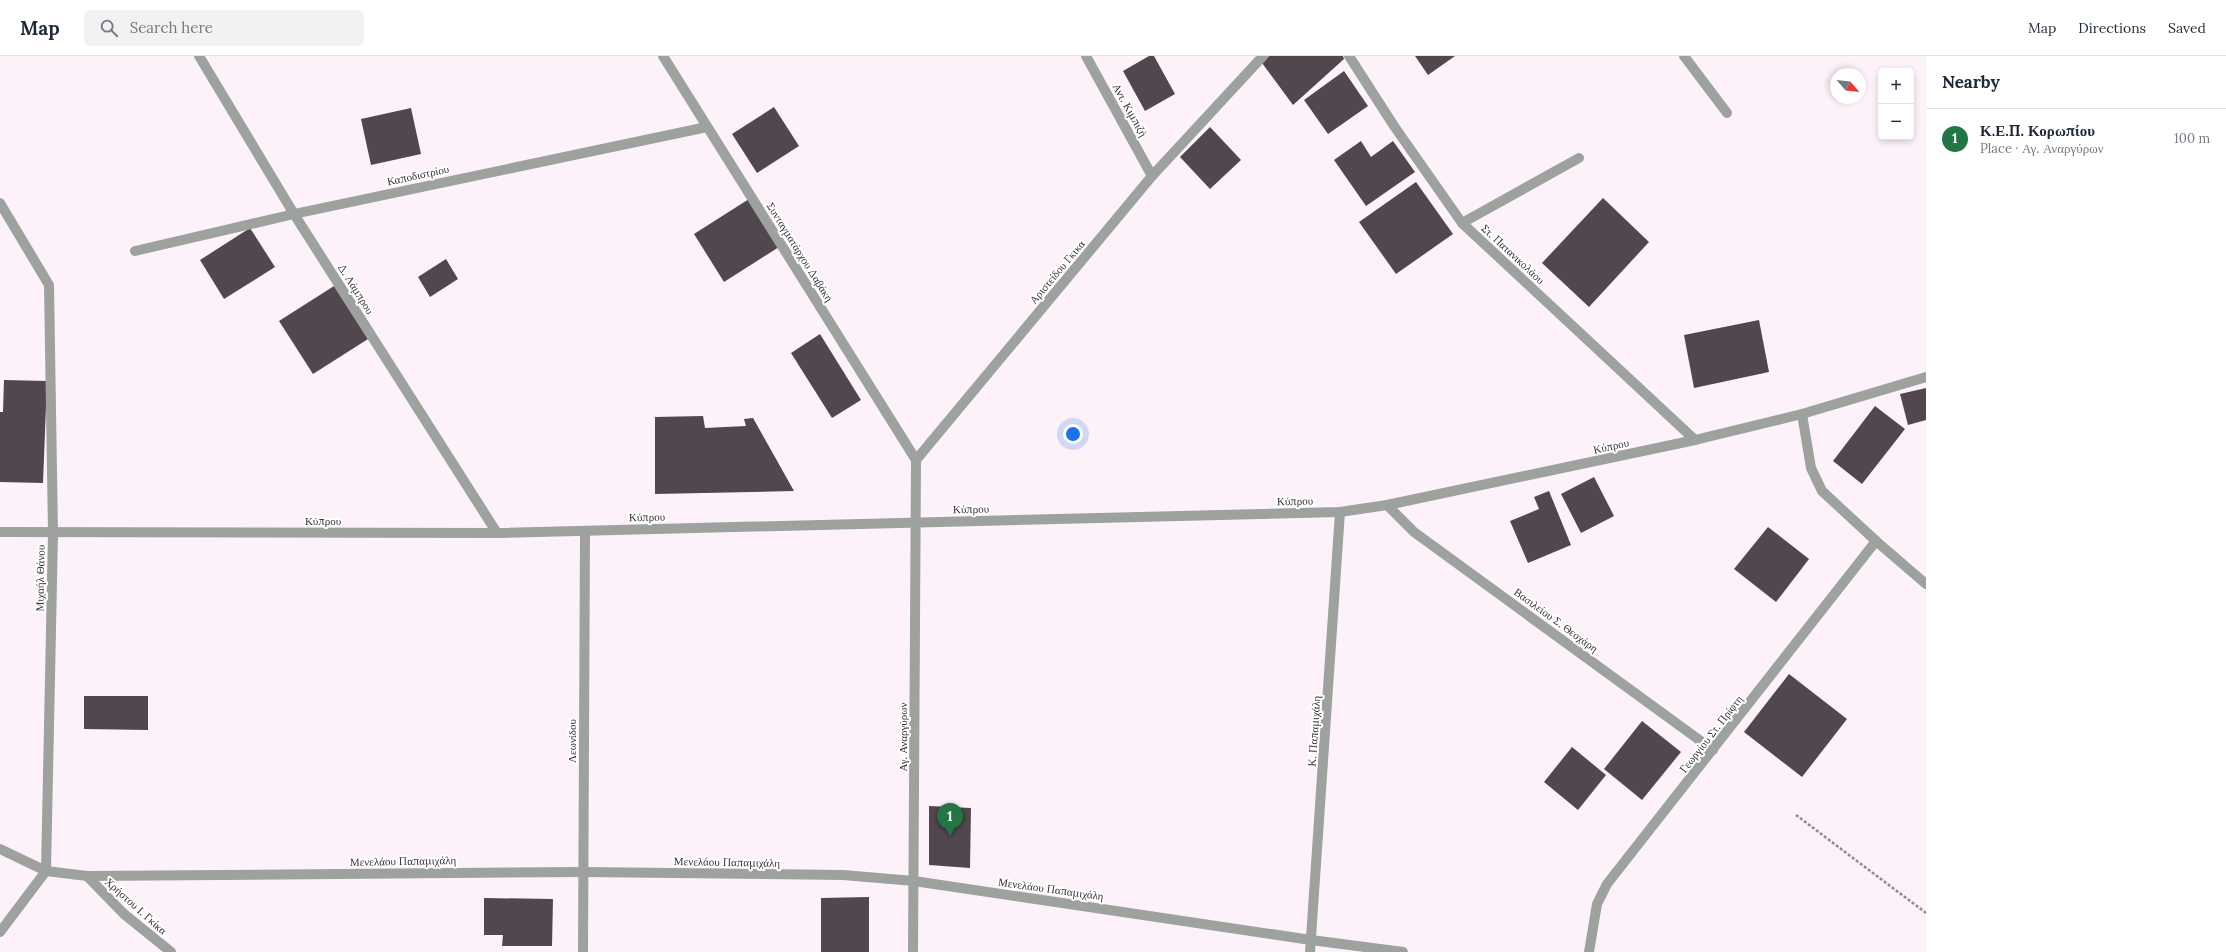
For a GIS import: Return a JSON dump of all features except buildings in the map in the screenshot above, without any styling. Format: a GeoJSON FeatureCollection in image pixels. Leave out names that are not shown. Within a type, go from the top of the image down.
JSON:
{"type":"FeatureCollection","features":[{"type":"Feature","properties":{"kind":"street","name":"Δ. Λάμπρου"},"geometry":{"type":"LineString","coordinates":[[199,56],[294,214],[497,533]]}},
{"type":"Feature","properties":{"kind":"street","name":"Συνταγματάρχου Δαβάκη"},"geometry":{"type":"LineString","coordinates":[[663,56],[916,460]]}},
{"type":"Feature","properties":{"kind":"street","name":"Αντ. Κιμπιζή"},"geometry":{"type":"LineString","coordinates":[[1086,56],[1152,176]]}},
{"type":"Feature","properties":{"kind":"street","name":"Αριστείδου Γκικα"},"geometry":{"type":"LineString","coordinates":[[916,460],[1152,176],[1263,56]]}},
{"type":"Feature","properties":{"kind":"street","name":"Στ. Πατανικολάου"},"geometry":{"type":"LineString","coordinates":[[1350,56],[1394,126],[1462,223],[1695,440]]}},
{"type":"Feature","properties":{"kind":"street"},"geometry":{"type":"LineString","coordinates":[[1684,56],[1727,113]]}},
{"type":"Feature","properties":{"kind":"street","name":"Καποδιστρίου"},"geometry":{"type":"LineString","coordinates":[[135,251],[294,214],[707,127]]}},
{"type":"Feature","properties":{"kind":"street"},"geometry":{"type":"LineString","coordinates":[[1462,223],[1579,158]]}},
{"type":"Feature","properties":{"kind":"street","name":"Μιχαήλ Θάνου"},"geometry":{"type":"LineString","coordinates":[[0,203],[49,285],[53,532],[46,871]]}},
{"type":"Feature","properties":{"kind":"street","name":"Κύπρου"},"geometry":{"type":"LineString","coordinates":[[0,532],[497,533],[1340,512],[1387,505],[1695,440],[1802,414],[1926,377]]}},
{"type":"Feature","properties":{"kind":"street"},"geometry":{"type":"LineString","coordinates":[[1802,414],[1811,468],[1822,491],[1876,542],[1926,584]]}},
{"type":"Feature","properties":{"kind":"street"},"geometry":{"type":"LineString","coordinates":[[916,460],[916,522]]}},
{"type":"Feature","properties":{"kind":"street","name":"Βασιλείου Σ. Θεοχάρη"},"geometry":{"type":"LineString","coordinates":[[1387,505],[1414,532],[1713,750]]}},
{"type":"Feature","properties":{"kind":"street","name":"Κ. Παπαμιχάλη"},"geometry":{"type":"LineString","coordinates":[[1310,952],[1340,512]]}},
{"type":"Feature","properties":{"kind":"street","name":"Αγ. Αναργύρων"},"geometry":{"type":"LineString","coordinates":[[913,952],[916,522]]}},
{"type":"Feature","properties":{"kind":"street","name":"Λεωνίδου"},"geometry":{"type":"LineString","coordinates":[[583,952],[585,531]]}},
{"type":"Feature","properties":{"kind":"street","name":"Γεωργίου Στ. Πρίφτη"},"geometry":{"type":"LineString","coordinates":[[1589,952],[1597,904],[1607,884],[1876,542]]}},
{"type":"Feature","properties":{"kind":"street","name":"Μενελάου Παπαμιχάλη"},"geometry":{"type":"LineString","coordinates":[[0,848],[46,871],[86,876],[583,872],[842,875],[914,881],[1311,940],[1403,952]]}},
{"type":"Feature","properties":{"kind":"street"},"geometry":{"type":"LineString","coordinates":[[0,932],[46,871]]}},
{"type":"Feature","properties":{"kind":"street","name":"Χρήστου Ι. Γκίκα"},"geometry":{"type":"LineString","coordinates":[[86,876],[124,914],[171,952]]}},
{"type":"Feature","properties":{"kind":"path"},"geometry":{"type":"LineString","coordinates":[[1796,814],[1926,913]]}},
{"type":"Feature","properties":{"kind":"place","name":"Κ.Ε.Π. Κορωπίου"},"geometry":{"type":"Point","coordinates":[950,836]}}]}
